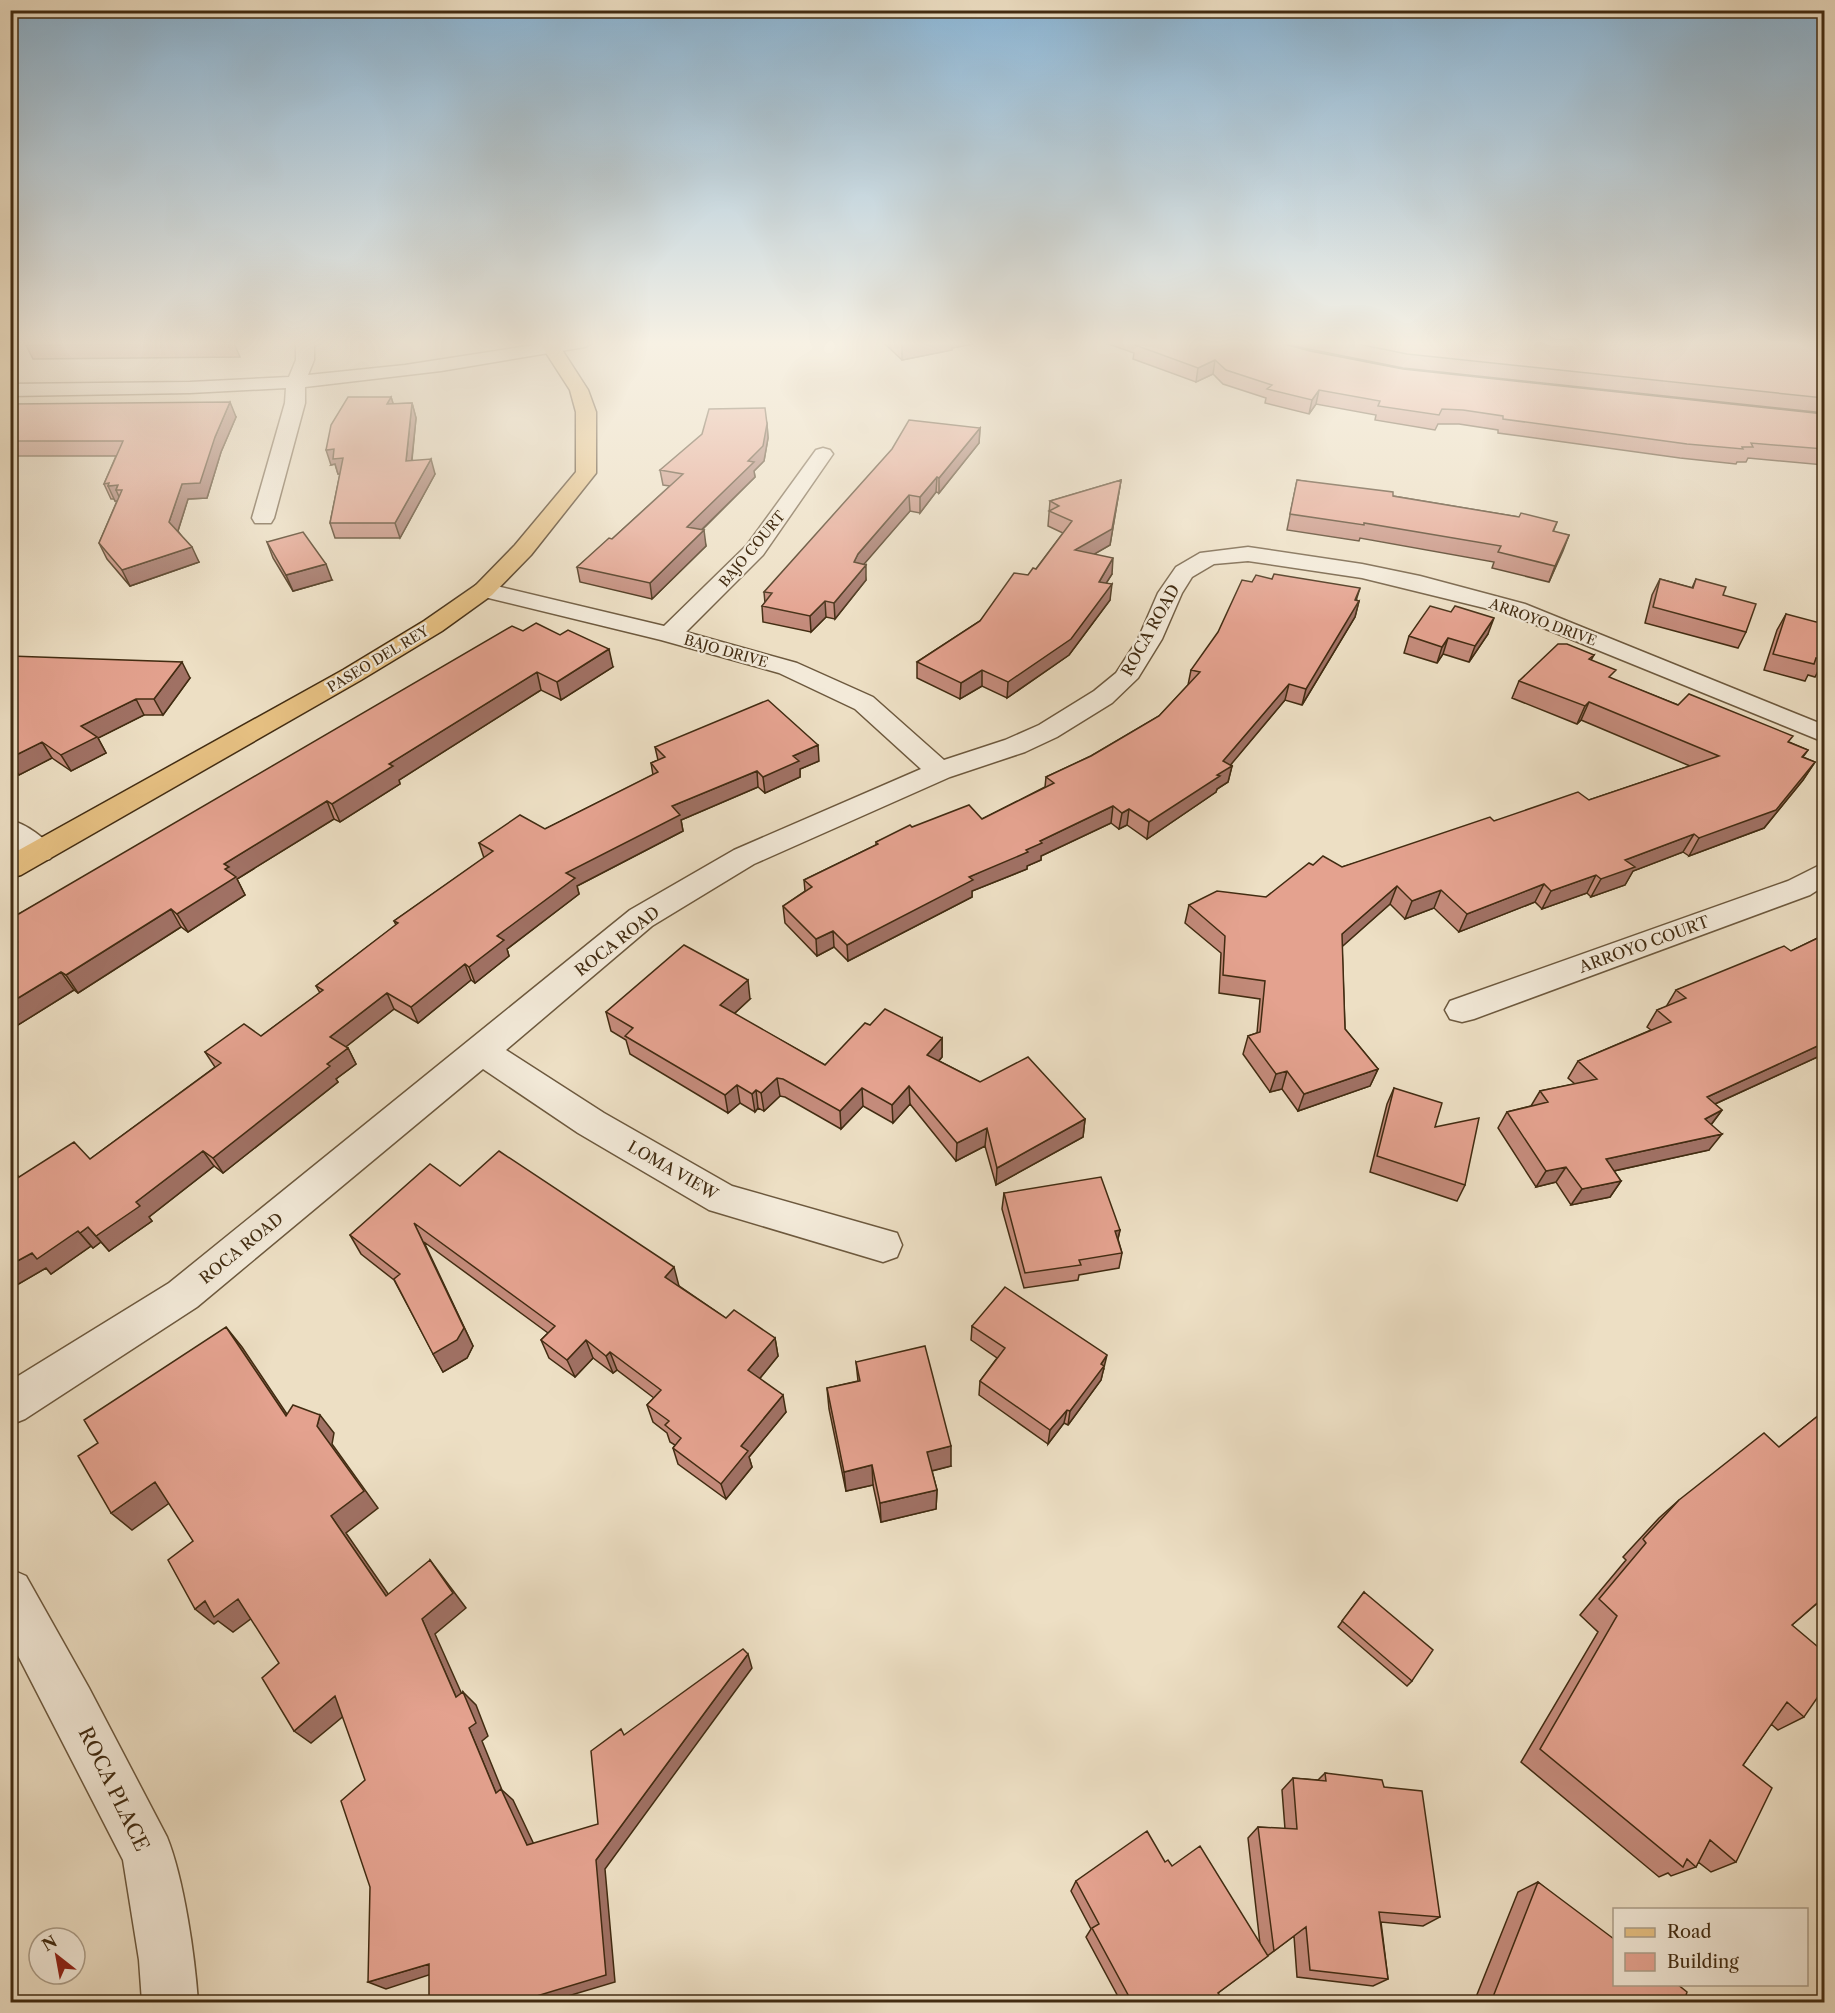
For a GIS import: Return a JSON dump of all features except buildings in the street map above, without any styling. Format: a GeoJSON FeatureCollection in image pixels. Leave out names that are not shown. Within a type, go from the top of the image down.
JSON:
{"type":"FeatureCollection","features":[{"type":"Feature","properties":{"kind":"main road","name":"PASEO DEL REY"},"geometry":{"type":"LineString","coordinates":[[10,868],[352,675],[433,626],[484,591],[523,550],[586,473],[586,436]]}},
{"type":"Feature","properties":{"kind":"street"},"geometry":{"type":"LineString","coordinates":[[263,518],[286,436]]}},
{"type":"Feature","properties":{"kind":"street","name":"BAJO COURT"},"geometry":{"type":"LineString","coordinates":[[669,635],[755,550],[823,454]]}},
{"type":"Feature","properties":{"kind":"street","name":"ARROYO DRIVE"},"geometry":{"type":"LineString","coordinates":[[1248,554],[1419,583],[1517,609],[1824,734]]}},
{"type":"Feature","properties":{"kind":"street","name":"ROCA ROAD"},"geometry":{"type":"LineString","coordinates":[[10,1405],[183,1295],[482,1052],[641,918],[744,856],[940,771],[979,759],[1040,735],[1103,697],[1125,678],[1150,639],[1170,593],[1184,572],[1208,558],[1248,554]]}},
{"type":"Feature","properties":{"kind":"street","name":"BAJO DRIVE"},"geometry":{"type":"LineString","coordinates":[[484,591],[669,635],[788,668],[864,703],[940,771]]}},
{"type":"Feature","properties":{"kind":"street"},"geometry":{"type":"LineString","coordinates":[[10,829],[40,852]]}},
{"type":"Feature","properties":{"kind":"street","name":"ARROYO COURT"},"geometry":{"type":"LineString","coordinates":[[1462,1010],[1799,888],[1824,873]]}},
{"type":"Feature","properties":{"kind":"street","name":"LOMA VIEW"},"geometry":{"type":"LineString","coordinates":[[482,1052],[591,1123],[722,1199],[883,1245]]}},
{"type":"Feature","properties":{"kind":"street","name":"ROCA PLACE"},"geometry":{"type":"LineString","coordinates":[[10,1592],[72,1705],[148,1856],[166,1960],[170,2002]]}}]}
